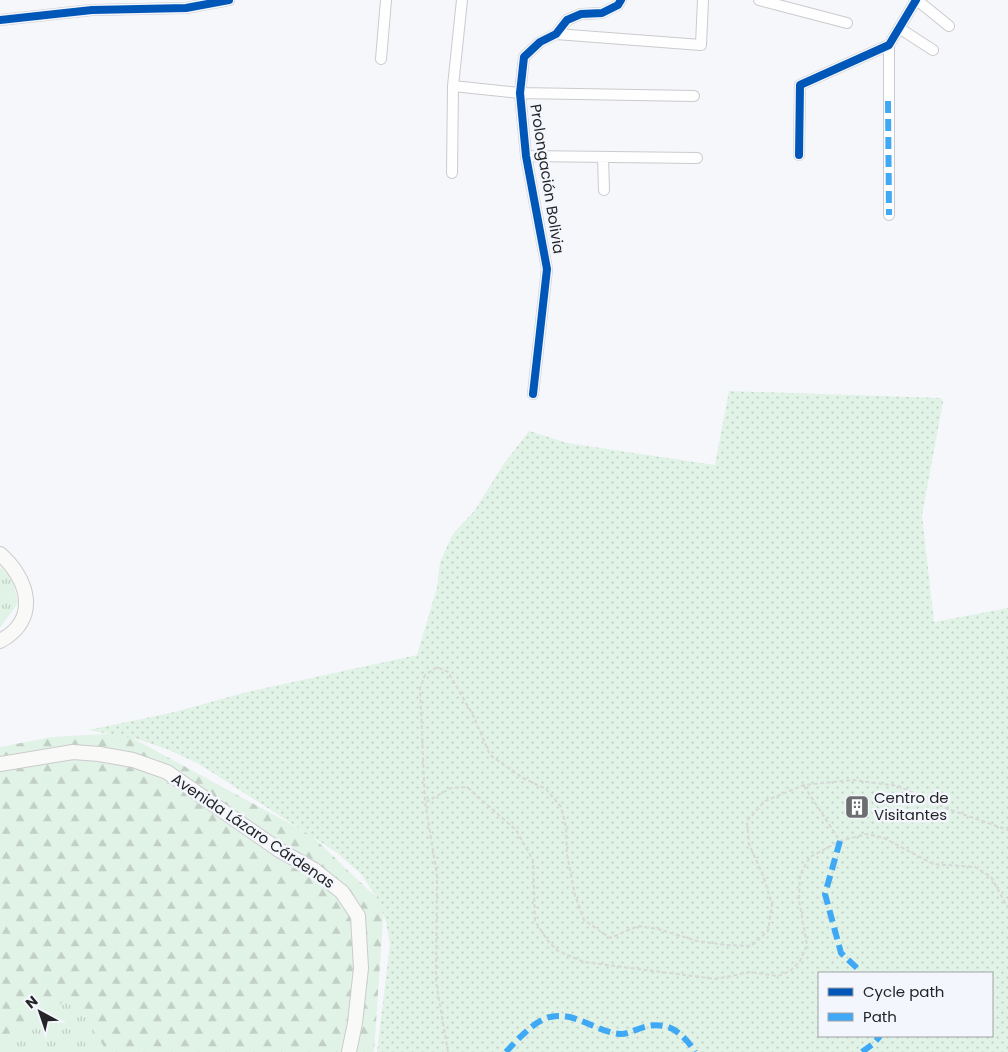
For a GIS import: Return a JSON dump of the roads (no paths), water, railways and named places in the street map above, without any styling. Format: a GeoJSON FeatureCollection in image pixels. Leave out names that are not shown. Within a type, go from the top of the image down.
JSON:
{"type":"FeatureCollection","features":[{"type":"Feature","properties":{"kind":"main road"},"geometry":{"type":"LineString","coordinates":[[0,554],[21,577],[26,594],[26,610],[17,626],[0,641]]}},
{"type":"Feature","properties":{"kind":"main road","name":"Avenida Lázaro Cárdenas"},"geometry":{"type":"LineString","coordinates":[[0,764],[73,752],[133,760],[167,772],[279,850],[313,868],[342,892],[358,916],[361,968],[355,1023],[349,1052]]}},
{"type":"Feature","properties":{"kind":"street"},"geometry":{"type":"LineString","coordinates":[[0,20],[92,10],[186,8],[229,0]]}},
{"type":"Feature","properties":{"kind":"street"},"geometry":{"type":"LineString","coordinates":[[381,59],[386,0]]}},
{"type":"Feature","properties":{"kind":"street"},"geometry":{"type":"LineString","coordinates":[[452,173],[454,86],[462,0]]}},
{"type":"Feature","properties":{"kind":"street","name":"Prolongación Bolivia"},"geometry":{"type":"LineString","coordinates":[[533,394],[547,269],[526,156],[520,93],[524,57],[540,42],[556,34],[567,20],[581,14],[602,13],[618,6],[621,0]]}},
{"type":"Feature","properties":{"kind":"street"},"geometry":{"type":"LineString","coordinates":[[556,34],[701,45],[703,0]]}},
{"type":"Feature","properties":{"kind":"street"},"geometry":{"type":"LineString","coordinates":[[759,0],[848,23]]}},
{"type":"Feature","properties":{"kind":"street"},"geometry":{"type":"LineString","coordinates":[[889,215],[889,45],[916,0],[949,26]]}},
{"type":"Feature","properties":{"kind":"street"},"geometry":{"type":"LineString","coordinates":[[899,28],[933,50]]}},
{"type":"Feature","properties":{"kind":"street"},"geometry":{"type":"LineString","coordinates":[[799,156],[800,85],[889,45]]}},
{"type":"Feature","properties":{"kind":"street"},"geometry":{"type":"LineString","coordinates":[[454,86],[520,93],[694,96]]}},
{"type":"Feature","properties":{"kind":"street"},"geometry":{"type":"LineString","coordinates":[[526,156],[697,158]]}},
{"type":"Feature","properties":{"kind":"street"},"geometry":{"type":"LineString","coordinates":[[603,157],[604,190]]}},
{"type":"Feature","properties":{"kind":"place","name":"Centro de Visitantes"},"geometry":{"type":"Point","coordinates":[857,807]}}]}
